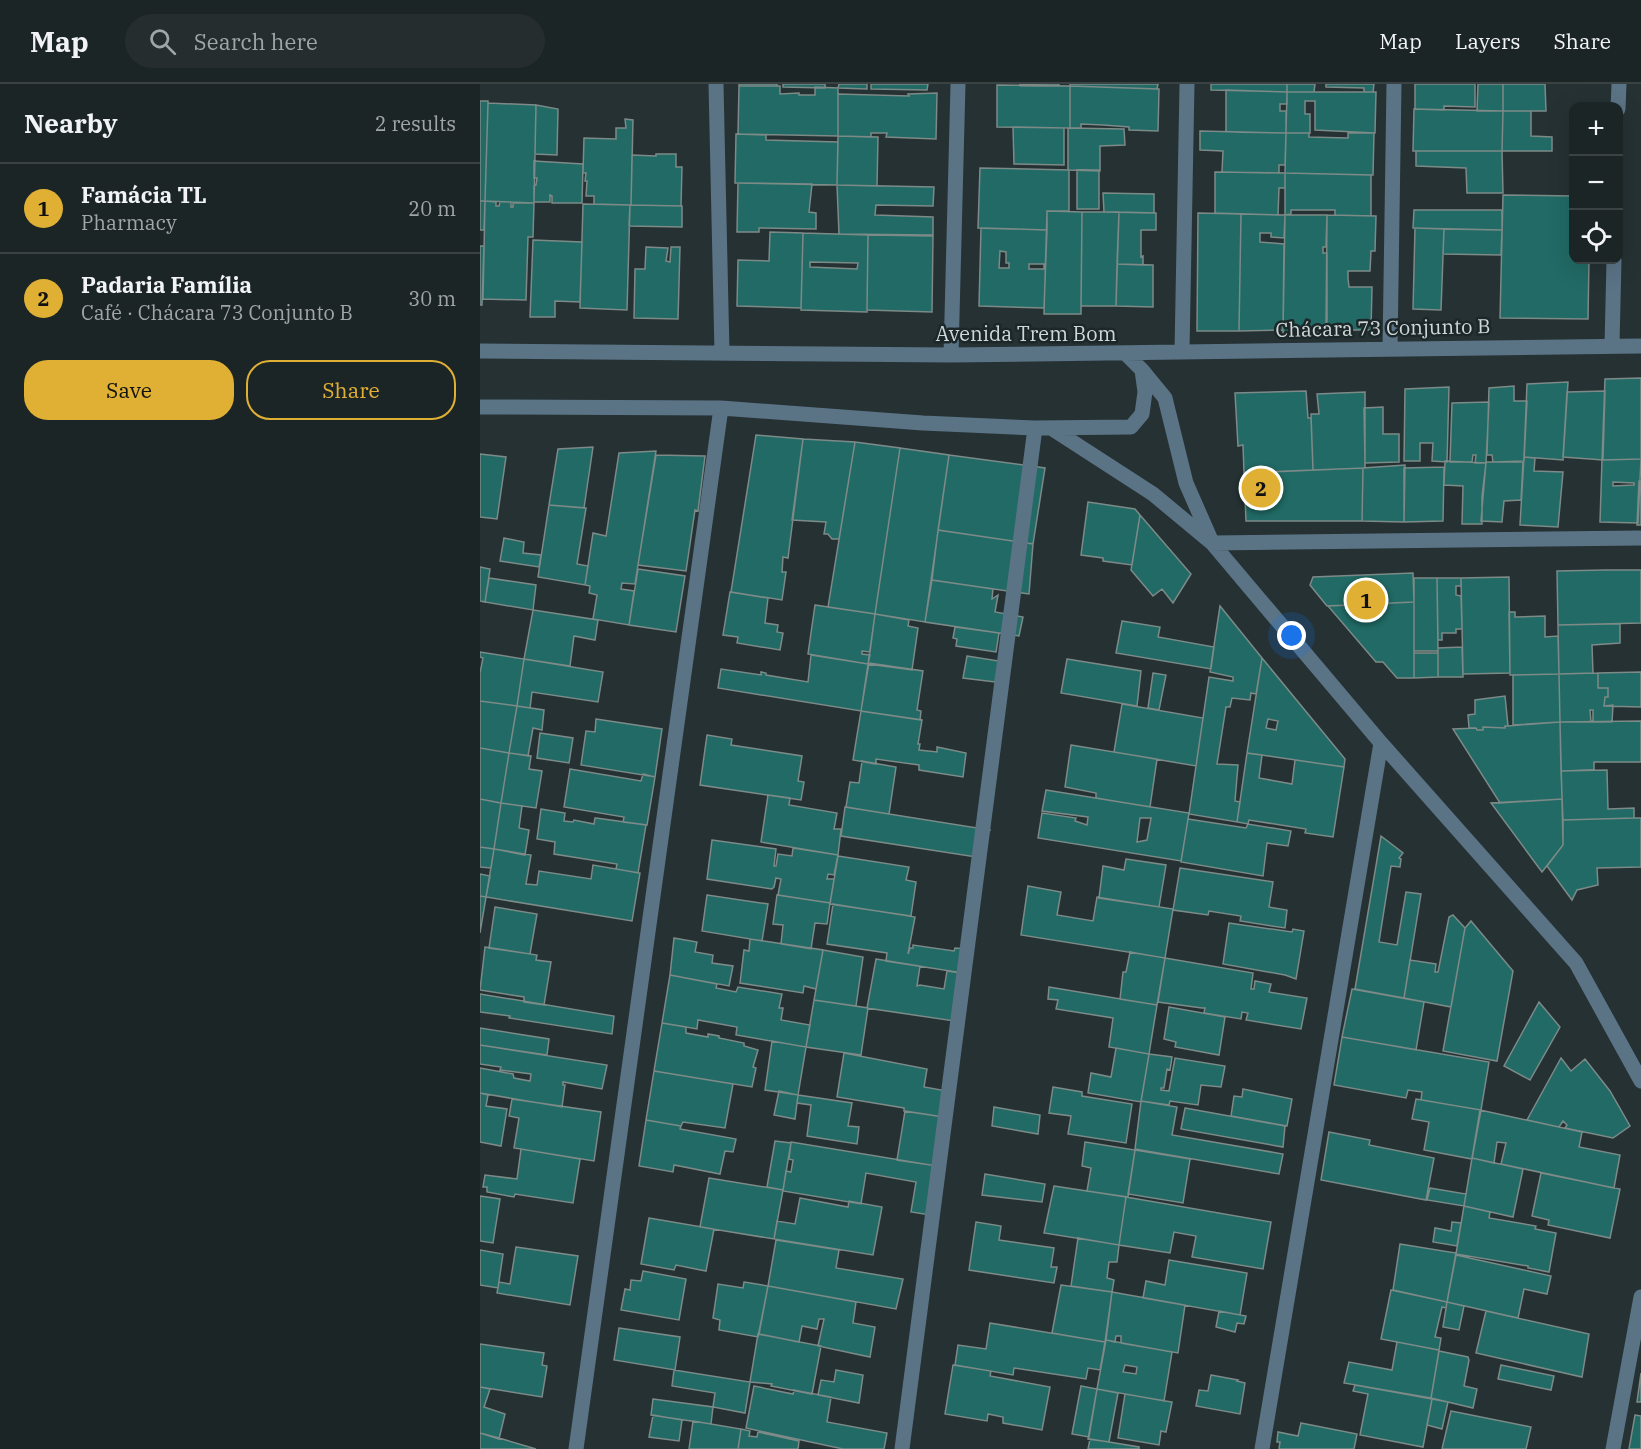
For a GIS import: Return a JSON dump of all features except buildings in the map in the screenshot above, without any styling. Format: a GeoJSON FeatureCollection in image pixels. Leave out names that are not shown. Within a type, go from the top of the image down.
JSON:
{"type":"FeatureCollection","features":[{"type":"Feature","properties":{"kind":"street"},"geometry":{"type":"LineString","coordinates":[[716,84],[722,353]]}},
{"type":"Feature","properties":{"kind":"street"},"geometry":{"type":"LineString","coordinates":[[951,355],[958,84]]}},
{"type":"Feature","properties":{"kind":"street"},"geometry":{"type":"LineString","coordinates":[[1182,351],[1187,84]]}},
{"type":"Feature","properties":{"kind":"street"},"geometry":{"type":"LineString","coordinates":[[1390,349],[1394,84]]}},
{"type":"Feature","properties":{"kind":"street"},"geometry":{"type":"LineString","coordinates":[[1618,102],[1619,84]]}},
{"type":"Feature","properties":{"kind":"street"},"geometry":{"type":"LineString","coordinates":[[1612,345],[1614,264]]}},
{"type":"Feature","properties":{"kind":"street","name":"Chácara 73 Conjunto B"},"geometry":{"type":"LineString","coordinates":[[1126,354],[1182,351],[1641,346]]}},
{"type":"Feature","properties":{"kind":"street","name":"Avenida Trem Bom"},"geometry":{"type":"LineString","coordinates":[[480,351],[951,355],[1126,354],[1165,398],[1186,483],[1212,543]]}},
{"type":"Feature","properties":{"kind":"street"},"geometry":{"type":"LineString","coordinates":[[480,408],[722,408],[923,423],[1035,428],[1131,427],[1142,414],[1144,392],[1142,370]]}},
{"type":"Feature","properties":{"kind":"street"},"geometry":{"type":"LineString","coordinates":[[576,1449],[722,408]]}},
{"type":"Feature","properties":{"kind":"street"},"geometry":{"type":"LineString","coordinates":[[902,1449],[1035,428]]}},
{"type":"Feature","properties":{"kind":"street"},"geometry":{"type":"LineString","coordinates":[[1051,428],[1154,494],[1212,543],[1381,743],[1576,963],[1641,1081]]}},
{"type":"Feature","properties":{"kind":"street"},"geometry":{"type":"LineString","coordinates":[[1212,543],[1641,538]]}},
{"type":"Feature","properties":{"kind":"street"},"geometry":{"type":"LineString","coordinates":[[1262,1449],[1381,743]]}},
{"type":"Feature","properties":{"kind":"street"},"geometry":{"type":"LineString","coordinates":[[1612,1449],[1641,1297]]}},
{"type":"Feature","properties":{"kind":"place","name":"Padaria Família"},"geometry":{"type":"Point","coordinates":[1261,488]}},
{"type":"Feature","properties":{"kind":"place","name":"Famácia TL"},"geometry":{"type":"Point","coordinates":[1366,600]}}]}
